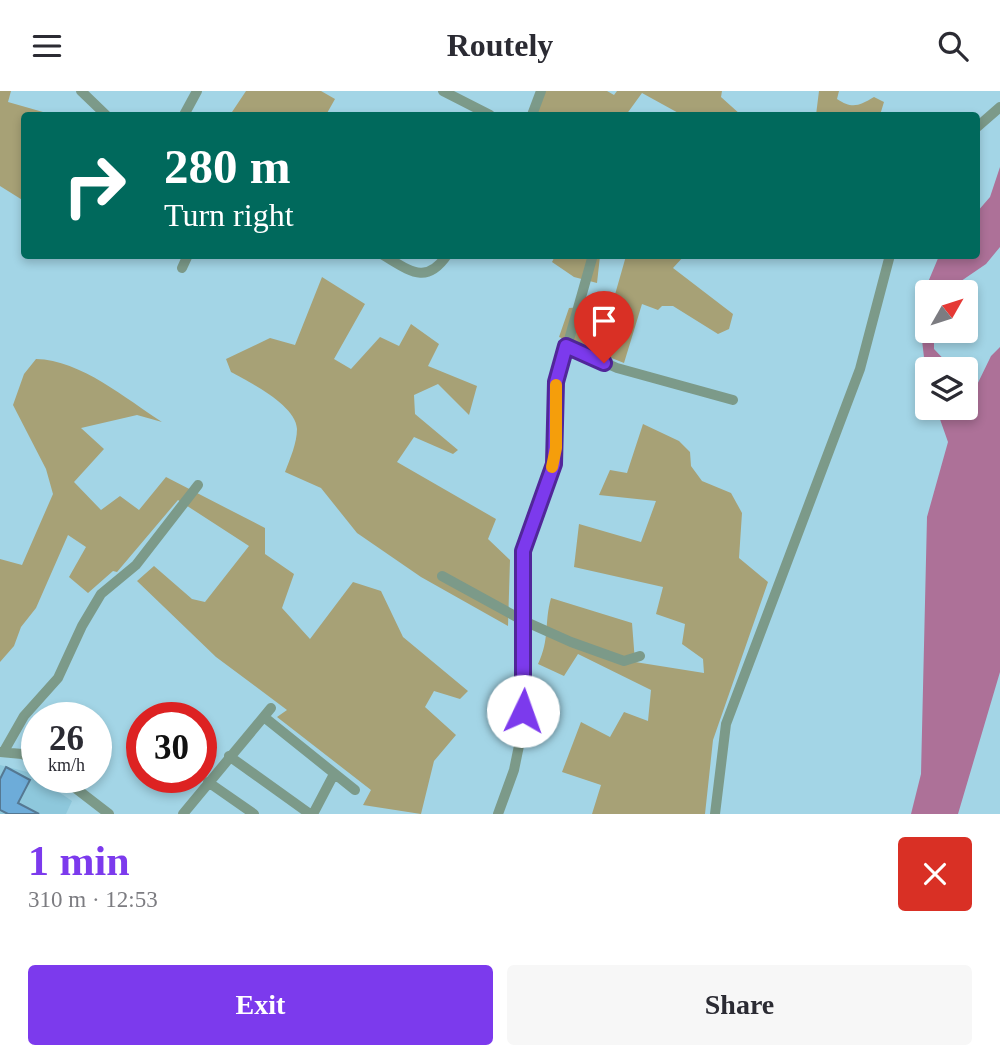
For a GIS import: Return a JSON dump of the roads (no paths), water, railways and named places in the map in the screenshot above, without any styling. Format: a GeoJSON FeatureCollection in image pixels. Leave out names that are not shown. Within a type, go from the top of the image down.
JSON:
{"type":"FeatureCollection","features":[{"type":"Feature","properties":{"kind":"street"},"geometry":{"type":"LineString","coordinates":[[82,91],[103,112]]}},
{"type":"Feature","properties":{"kind":"street"},"geometry":{"type":"LineString","coordinates":[[186,112],[197,91]]}},
{"type":"Feature","properties":{"kind":"street"},"geometry":{"type":"LineString","coordinates":[[443,91],[484,112]]}},
{"type":"Feature","properties":{"kind":"street"},"geometry":{"type":"LineString","coordinates":[[533,112],[541,91]]}},
{"type":"Feature","properties":{"kind":"street"},"geometry":{"type":"LineString","coordinates":[[980,124],[1000,107]]}},
{"type":"Feature","properties":{"kind":"street"},"geometry":{"type":"LineString","coordinates":[[182,268],[186,259]]}},
{"type":"Feature","properties":{"kind":"street"},"geometry":{"type":"LineString","coordinates":[[390,259],[410,271],[427,274],[436,269],[444,259]]}},
{"type":"Feature","properties":{"kind":"street"},"geometry":{"type":"LineString","coordinates":[[498,814],[514,770],[521,736],[525,685],[523,551],[554,464],[556,382],[592,259]]}},
{"type":"Feature","properties":{"kind":"street"},"geometry":{"type":"LineString","coordinates":[[715,814],[726,724],[860,369],[889,259]]}},
{"type":"Feature","properties":{"kind":"street"},"geometry":{"type":"LineString","coordinates":[[566,346],[617,368],[733,400]]}},
{"type":"Feature","properties":{"kind":"street"},"geometry":{"type":"LineString","coordinates":[[21,756],[2,751],[24,716],[58,678],[82,626],[101,594],[136,565],[198,485]]}},
{"type":"Feature","properties":{"kind":"street"},"geometry":{"type":"LineString","coordinates":[[442,576],[524,621],[614,659],[628,661],[640,656]]}},
{"type":"Feature","properties":{"kind":"street"},"geometry":{"type":"LineString","coordinates":[[217,771],[271,708]]}},
{"type":"Feature","properties":{"kind":"street"},"geometry":{"type":"LineString","coordinates":[[264,717],[355,790]]}},
{"type":"Feature","properties":{"kind":"street"},"geometry":{"type":"LineString","coordinates":[[229,756],[312,814],[334,774]]}},
{"type":"Feature","properties":{"kind":"street"},"geometry":{"type":"LineString","coordinates":[[217,788],[254,814]]}},
{"type":"Feature","properties":{"kind":"street"},"geometry":{"type":"LineString","coordinates":[[82,793],[109,814]]}},
{"type":"Feature","properties":{"kind":"street"},"geometry":{"type":"LineString","coordinates":[[183,814],[199,793]]}}]}
